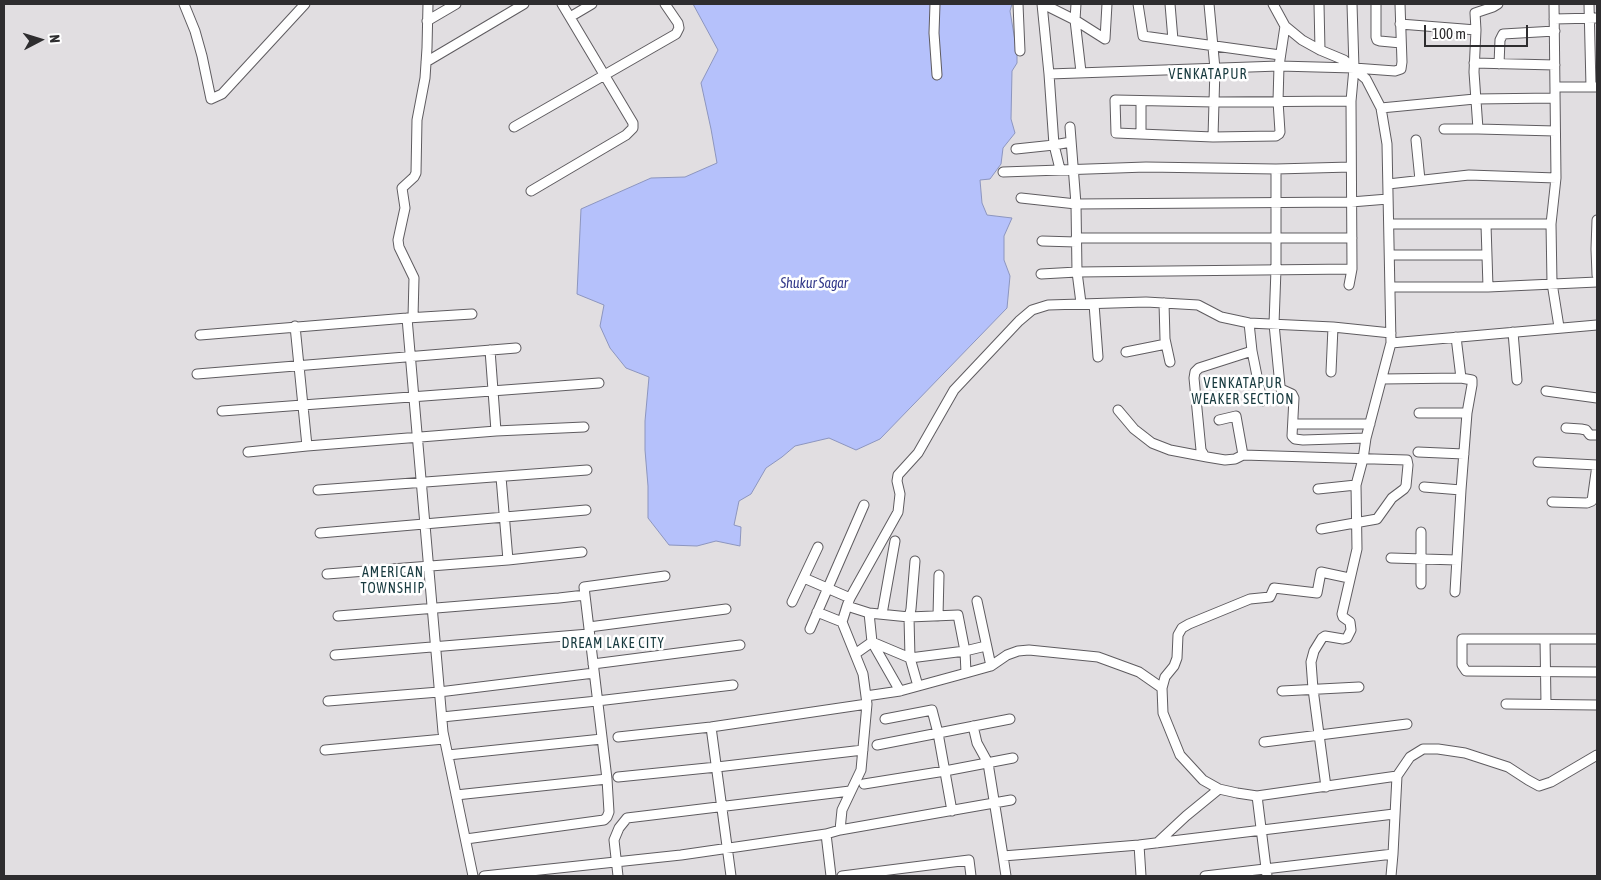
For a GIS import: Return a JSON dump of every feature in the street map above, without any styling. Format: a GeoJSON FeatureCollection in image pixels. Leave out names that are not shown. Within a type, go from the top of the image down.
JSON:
{"type":"FeatureCollection","features":[{"type":"Feature","properties":{"kind":"street"},"geometry":{"type":"LineString","coordinates":[[184,4],[195,31],[211,99],[222,94],[305,4]]}},
{"type":"Feature","properties":{"kind":"street"},"geometry":{"type":"LineString","coordinates":[[428,4],[426,62],[423,92],[417,120],[416,173],[402,188],[404,208],[398,247],[414,278],[410,317],[410,356],[444,740],[473,876]]}},
{"type":"Feature","properties":{"kind":"street"},"geometry":{"type":"LineString","coordinates":[[428,21],[456,4]]}},
{"type":"Feature","properties":{"kind":"street"},"geometry":{"type":"LineString","coordinates":[[426,62],[524,4]]}},
{"type":"Feature","properties":{"kind":"street"},"geometry":{"type":"LineString","coordinates":[[531,191],[633,128],[633,123],[562,4]]}},
{"type":"Feature","properties":{"kind":"street"},"geometry":{"type":"LineString","coordinates":[[570,16],[592,4]]}},
{"type":"Feature","properties":{"kind":"street"},"geometry":{"type":"LineString","coordinates":[[514,127],[678,31],[678,23],[665,4]]}},
{"type":"Feature","properties":{"kind":"street"},"geometry":{"type":"LineString","coordinates":[[935,4],[934,33],[937,75]]}},
{"type":"Feature","properties":{"kind":"street"},"geometry":{"type":"LineString","coordinates":[[1018,4],[1020,51]]}},
{"type":"Feature","properties":{"kind":"street"},"geometry":{"type":"LineString","coordinates":[[1042,4],[1074,20],[1105,39],[1108,4]]}},
{"type":"Feature","properties":{"kind":"street"},"geometry":{"type":"LineString","coordinates":[[1042,4],[1054,146],[1060,169]]}},
{"type":"Feature","properties":{"kind":"street"},"geometry":{"type":"LineString","coordinates":[[1076,4],[1074,20],[1081,72]]}},
{"type":"Feature","properties":{"kind":"street"},"geometry":{"type":"LineString","coordinates":[[1138,4],[1143,36],[1280,55]]}},
{"type":"Feature","properties":{"kind":"street"},"geometry":{"type":"LineString","coordinates":[[1170,4],[1173,40]]}},
{"type":"Feature","properties":{"kind":"street"},"geometry":{"type":"LineString","coordinates":[[1209,4],[1215,68],[1213,136]]}},
{"type":"Feature","properties":{"kind":"street"},"geometry":{"type":"LineString","coordinates":[[1273,4],[1285,26],[1302,40],[1344,60],[1366,79],[1381,108],[1387,144],[1391,343],[1366,438],[1356,486],[1357,549],[1342,614],[1352,626],[1347,638],[1325,636],[1322,638],[1314,651],[1312,662],[1313,689],[1326,787]]}},
{"type":"Feature","properties":{"kind":"street"},"geometry":{"type":"LineString","coordinates":[[1319,4],[1320,50]]}},
{"type":"Feature","properties":{"kind":"street"},"geometry":{"type":"LineString","coordinates":[[1350,285],[1352,269],[1351,101],[1354,68],[1352,4]]}},
{"type":"Feature","properties":{"kind":"street"},"geometry":{"type":"LineString","coordinates":[[1376,4],[1377,40],[1401,42]]}},
{"type":"Feature","properties":{"kind":"street"},"geometry":{"type":"LineString","coordinates":[[1049,74],[1279,66],[1395,71],[1401,69],[1402,62],[1400,4]]}},
{"type":"Feature","properties":{"kind":"street"},"geometry":{"type":"LineString","coordinates":[[1478,129],[1474,63],[1475,13],[1498,4]]}},
{"type":"Feature","properties":{"kind":"street"},"geometry":{"type":"LineString","coordinates":[[1554,4],[1556,178],[1552,224],[1552,283],[1559,327]]}},
{"type":"Feature","properties":{"kind":"street"},"geometry":{"type":"LineString","coordinates":[[1556,87],[1594,87],[1593,18],[1589,4]]}},
{"type":"Feature","properties":{"kind":"street"},"geometry":{"type":"LineString","coordinates":[[1554,19],[1593,18]]}},
{"type":"Feature","properties":{"kind":"street"},"geometry":{"type":"LineString","coordinates":[[1400,24],[1476,30]]}},
{"type":"Feature","properties":{"kind":"street"},"geometry":{"type":"LineString","coordinates":[[1285,26],[1279,66],[1278,101],[1280,132],[1276,136],[1116,133],[1114,100],[1214,102],[1278,101],[1351,101]]}},
{"type":"Feature","properties":{"kind":"street"},"geometry":{"type":"LineString","coordinates":[[1499,64],[1500,40],[1503,34],[1555,31]]}},
{"type":"Feature","properties":{"kind":"street"},"geometry":{"type":"LineString","coordinates":[[1474,63],[1556,65]]}},
{"type":"Feature","properties":{"kind":"street"},"geometry":{"type":"LineString","coordinates":[[1381,108],[1475,99],[1556,98]]}},
{"type":"Feature","properties":{"kind":"street"},"geometry":{"type":"LineString","coordinates":[[1141,100],[1141,134]]}},
{"type":"Feature","properties":{"kind":"street"},"geometry":{"type":"LineString","coordinates":[[1070,127],[1076,204],[1077,272],[1081,303]]}},
{"type":"Feature","properties":{"kind":"street"},"geometry":{"type":"LineString","coordinates":[[1444,129],[1555,131]]}},
{"type":"Feature","properties":{"kind":"street"},"geometry":{"type":"LineString","coordinates":[[1416,140],[1420,180]]}},
{"type":"Feature","properties":{"kind":"street"},"geometry":{"type":"LineString","coordinates":[[1016,148],[1054,146],[1071,142]]}},
{"type":"Feature","properties":{"kind":"street"},"geometry":{"type":"LineString","coordinates":[[1003,172],[1146,167],[1276,169],[1351,167]]}},
{"type":"Feature","properties":{"kind":"street"},"geometry":{"type":"LineString","coordinates":[[1276,169],[1274,324],[1280,386],[1292,394],[1294,398],[1293,438],[1303,440],[1366,438]]}},
{"type":"Feature","properties":{"kind":"street"},"geometry":{"type":"LineString","coordinates":[[1388,184],[1469,175],[1556,178]]}},
{"type":"Feature","properties":{"kind":"street"},"geometry":{"type":"LineString","coordinates":[[1021,198],[1076,204],[1351,202],[1388,200]]}},
{"type":"Feature","properties":{"kind":"street"},"geometry":{"type":"LineString","coordinates":[[1597,220],[1597,275]]}},
{"type":"Feature","properties":{"kind":"street"},"geometry":{"type":"LineString","coordinates":[[1389,224],[1552,224]]}},
{"type":"Feature","properties":{"kind":"street"},"geometry":{"type":"LineString","coordinates":[[1486,225],[1488,287]]}},
{"type":"Feature","properties":{"kind":"street"},"geometry":{"type":"LineString","coordinates":[[1042,241],[1276,237],[1352,238]]}},
{"type":"Feature","properties":{"kind":"street"},"geometry":{"type":"LineString","coordinates":[[1390,255],[1487,255]]}},
{"type":"Feature","properties":{"kind":"street"},"geometry":{"type":"LineString","coordinates":[[1040,274],[1352,269]]}},
{"type":"Feature","properties":{"kind":"street"},"geometry":{"type":"LineString","coordinates":[[1390,287],[1488,287],[1597,282]]}},
{"type":"Feature","properties":{"kind":"street"},"geometry":{"type":"LineString","coordinates":[[840,830],[842,810],[861,770],[867,700],[863,674],[842,622],[848,602],[898,512],[900,494],[897,481],[898,475],[918,454],[954,390],[1019,321],[1032,310],[1048,305],[1164,303],[1198,305],[1221,317],[1249,323],[1391,332]]}},
{"type":"Feature","properties":{"kind":"street"},"geometry":{"type":"LineString","coordinates":[[1164,303],[1166,344],[1170,362]]}},
{"type":"Feature","properties":{"kind":"street"},"geometry":{"type":"LineString","coordinates":[[1094,304],[1098,357]]}},
{"type":"Feature","properties":{"kind":"street"},"geometry":{"type":"LineString","coordinates":[[200,335],[410,317],[472,314]]}},
{"type":"Feature","properties":{"kind":"street"},"geometry":{"type":"LineString","coordinates":[[1249,323],[1252,351],[1262,401]]}},
{"type":"Feature","properties":{"kind":"street"},"geometry":{"type":"LineString","coordinates":[[1391,343],[1597,325]]}},
{"type":"Feature","properties":{"kind":"street"},"geometry":{"type":"LineString","coordinates":[[295,326],[307,446]]}},
{"type":"Feature","properties":{"kind":"street"},"geometry":{"type":"LineString","coordinates":[[1331,372],[1333,327]]}},
{"type":"Feature","properties":{"kind":"street"},"geometry":{"type":"LineString","coordinates":[[1513,332],[1517,380]]}},
{"type":"Feature","properties":{"kind":"street"},"geometry":{"type":"LineString","coordinates":[[1456,337],[1461,378]]}},
{"type":"Feature","properties":{"kind":"street"},"geometry":{"type":"LineString","coordinates":[[1126,352],[1166,344]]}},
{"type":"Feature","properties":{"kind":"street"},"geometry":{"type":"LineString","coordinates":[[196,374],[516,348]]}},
{"type":"Feature","properties":{"kind":"street"},"geometry":{"type":"LineString","coordinates":[[490,350],[496,432]]}},
{"type":"Feature","properties":{"kind":"street"},"geometry":{"type":"LineString","coordinates":[[1204,455],[1201,450],[1195,372],[1199,368],[1252,351]]}},
{"type":"Feature","properties":{"kind":"street"},"geometry":{"type":"LineString","coordinates":[[1382,380],[1461,378],[1472,380],[1467,413],[1455,592]]}},
{"type":"Feature","properties":{"kind":"street"},"geometry":{"type":"LineString","coordinates":[[222,411],[599,383]]}},
{"type":"Feature","properties":{"kind":"street"},"geometry":{"type":"LineString","coordinates":[[1546,391],[1597,398]]}},
{"type":"Feature","properties":{"kind":"street"},"geometry":{"type":"LineString","coordinates":[[1118,410],[1134,429],[1152,442],[1170,450],[1225,460],[1235,459],[1243,455],[1407,460],[1407,484],[1404,490],[1390,501],[1377,519],[1322,529]]}},
{"type":"Feature","properties":{"kind":"street"},"geometry":{"type":"LineString","coordinates":[[1419,413],[1467,413]]}},
{"type":"Feature","properties":{"kind":"street"},"geometry":{"type":"LineString","coordinates":[[1219,420],[1236,416],[1243,455]]}},
{"type":"Feature","properties":{"kind":"street"},"geometry":{"type":"LineString","coordinates":[[1293,424],[1370,424]]}},
{"type":"Feature","properties":{"kind":"street"},"geometry":{"type":"LineString","coordinates":[[248,452],[307,446],[584,427]]}},
{"type":"Feature","properties":{"kind":"street"},"geometry":{"type":"LineString","coordinates":[[1566,428],[1586,430],[1590,435],[1597,435]]}},
{"type":"Feature","properties":{"kind":"street"},"geometry":{"type":"LineString","coordinates":[[1303,440],[1304,458]]}},
{"type":"Feature","properties":{"kind":"street"},"geometry":{"type":"LineString","coordinates":[[1418,452],[1464,454]]}},
{"type":"Feature","properties":{"kind":"street"},"geometry":{"type":"LineString","coordinates":[[1538,462],[1597,465],[1592,501],[1587,503],[1552,502]]}},
{"type":"Feature","properties":{"kind":"street"},"geometry":{"type":"LineString","coordinates":[[318,490],[587,470]]}},
{"type":"Feature","properties":{"kind":"street"},"geometry":{"type":"LineString","coordinates":[[501,477],[508,560]]}},
{"type":"Feature","properties":{"kind":"street"},"geometry":{"type":"LineString","coordinates":[[1318,489],[1356,486]]}},
{"type":"Feature","properties":{"kind":"street"},"geometry":{"type":"LineString","coordinates":[[1424,487],[1461,490]]}},
{"type":"Feature","properties":{"kind":"street"},"geometry":{"type":"LineString","coordinates":[[810,629],[826,588],[864,504]]}},
{"type":"Feature","properties":{"kind":"street"},"geometry":{"type":"LineString","coordinates":[[320,532],[586,510]]}},
{"type":"Feature","properties":{"kind":"street"},"geometry":{"type":"LineString","coordinates":[[1421,532],[1421,584]]}},
{"type":"Feature","properties":{"kind":"street"},"geometry":{"type":"LineString","coordinates":[[882,614],[895,541]]}},
{"type":"Feature","properties":{"kind":"street"},"geometry":{"type":"LineString","coordinates":[[792,602],[818,547]]}},
{"type":"Feature","properties":{"kind":"street"},"geometry":{"type":"LineString","coordinates":[[327,574],[508,560],[582,552]]}},
{"type":"Feature","properties":{"kind":"street"},"geometry":{"type":"LineString","coordinates":[[1391,558],[1457,560]]}},
{"type":"Feature","properties":{"kind":"street"},"geometry":{"type":"LineString","coordinates":[[915,561],[909,618],[910,658],[918,686]]}},
{"type":"Feature","properties":{"kind":"street"},"geometry":{"type":"LineString","coordinates":[[1349,578],[1321,572],[1316,593],[1274,588],[1270,597],[1250,599],[1182,628],[1178,634],[1177,658],[1162,688],[1163,713],[1180,755],[1203,780],[1219,789],[1238,794],[1258,796],[1397,776]]}},
{"type":"Feature","properties":{"kind":"street"},"geometry":{"type":"LineString","coordinates":[[466,839],[604,820],[607,817],[607,779],[584,587],[665,576]]}},
{"type":"Feature","properties":{"kind":"street"},"geometry":{"type":"LineString","coordinates":[[938,616],[939,576]]}},
{"type":"Feature","properties":{"kind":"street"},"geometry":{"type":"LineString","coordinates":[[804,578],[826,588],[869,613],[909,618],[958,615],[965,651],[966,673]]}},
{"type":"Feature","properties":{"kind":"street"},"geometry":{"type":"LineString","coordinates":[[338,616],[585,595]]}},
{"type":"Feature","properties":{"kind":"street"},"geometry":{"type":"LineString","coordinates":[[977,601],[991,666]]}},
{"type":"Feature","properties":{"kind":"street"},"geometry":{"type":"LineString","coordinates":[[335,655],[436,648],[589,631],[726,609]]}},
{"type":"Feature","properties":{"kind":"street"},"geometry":{"type":"LineString","coordinates":[[818,612],[842,622]]}},
{"type":"Feature","properties":{"kind":"street"},"geometry":{"type":"LineString","coordinates":[[869,613],[872,642],[900,691]]}},
{"type":"Feature","properties":{"kind":"street"},"geometry":{"type":"LineString","coordinates":[[1597,639],[1462,638],[1462,665],[1466,671],[1597,672]]}},
{"type":"Feature","properties":{"kind":"street"},"geometry":{"type":"LineString","coordinates":[[1545,639],[1546,704]]}},
{"type":"Feature","properties":{"kind":"street"},"geometry":{"type":"LineString","coordinates":[[872,642],[910,658],[965,651],[986,646]]}},
{"type":"Feature","properties":{"kind":"street"},"geometry":{"type":"LineString","coordinates":[[855,654],[872,642]]}},
{"type":"Feature","properties":{"kind":"street"},"geometry":{"type":"LineString","coordinates":[[328,701],[440,692],[740,645]]}},
{"type":"Feature","properties":{"kind":"street"},"geometry":{"type":"LineString","coordinates":[[618,737],[712,726],[867,700],[991,666],[1007,655],[1029,650],[1098,657],[1139,672],[1162,688]]}},
{"type":"Feature","properties":{"kind":"street"},"geometry":{"type":"LineString","coordinates":[[442,717],[733,685]]}},
{"type":"Feature","properties":{"kind":"street"},"geometry":{"type":"LineString","coordinates":[[1282,690],[1359,687]]}},
{"type":"Feature","properties":{"kind":"street"},"geometry":{"type":"LineString","coordinates":[[1506,704],[1597,705]]}},
{"type":"Feature","properties":{"kind":"street"},"geometry":{"type":"LineString","coordinates":[[885,719],[932,710],[952,811]]}},
{"type":"Feature","properties":{"kind":"street"},"geometry":{"type":"LineString","coordinates":[[877,745],[1010,719]]}},
{"type":"Feature","properties":{"kind":"street"},"geometry":{"type":"LineString","coordinates":[[1264,742],[1406,724]]}},
{"type":"Feature","properties":{"kind":"street"},"geometry":{"type":"LineString","coordinates":[[712,726],[731,876]]}},
{"type":"Feature","properties":{"kind":"street"},"geometry":{"type":"LineString","coordinates":[[973,726],[977,743],[988,763],[1006,876]]}},
{"type":"Feature","properties":{"kind":"street"},"geometry":{"type":"LineString","coordinates":[[448,755],[602,739]]}},
{"type":"Feature","properties":{"kind":"street"},"geometry":{"type":"LineString","coordinates":[[325,750],[444,740]]}},
{"type":"Feature","properties":{"kind":"street"},"geometry":{"type":"LineString","coordinates":[[1391,876],[1397,776],[1410,758],[1423,749],[1465,753],[1508,766],[1539,786],[1551,782],[1597,755]]}},
{"type":"Feature","properties":{"kind":"street"},"geometry":{"type":"LineString","coordinates":[[618,777],[716,768],[863,750]]}},
{"type":"Feature","properties":{"kind":"street"},"geometry":{"type":"LineString","coordinates":[[864,784],[1013,758]]}},
{"type":"Feature","properties":{"kind":"street"},"geometry":{"type":"LineString","coordinates":[[456,795],[607,779]]}},
{"type":"Feature","properties":{"kind":"street"},"geometry":{"type":"LineString","coordinates":[[1157,843],[1219,789]]}},
{"type":"Feature","properties":{"kind":"street"},"geometry":{"type":"LineString","coordinates":[[618,876],[614,840],[619,828],[627,818],[850,791]]}},
{"type":"Feature","properties":{"kind":"street"},"geometry":{"type":"LineString","coordinates":[[1258,796],[1266,873]]}},
{"type":"Feature","properties":{"kind":"street"},"geometry":{"type":"LineString","coordinates":[[484,876],[681,855],[826,834],[1011,800]]}},
{"type":"Feature","properties":{"kind":"street"},"geometry":{"type":"LineString","coordinates":[[1003,856],[1139,845],[1394,814]]}},
{"type":"Feature","properties":{"kind":"street"},"geometry":{"type":"LineString","coordinates":[[826,834],[831,876]]}},
{"type":"Feature","properties":{"kind":"street"},"geometry":{"type":"LineString","coordinates":[[1139,845],[1141,876]]}},
{"type":"Feature","properties":{"kind":"street"},"geometry":{"type":"LineString","coordinates":[[1205,876],[1266,873],[1393,854]]}},
{"type":"Feature","properties":{"kind":"street"},"geometry":{"type":"LineString","coordinates":[[842,876],[969,860],[971,876]]}},
{"type":"Feature","properties":{"kind":"water","name":"Shukur Sagar"},"geometry":{"type":"Polygon","coordinates":[[[693,4],[1012,4],[1010,11],[1017,53],[1017,63],[1012,71],[1011,119],[1015,133],[1003,148],[1001,164],[990,179],[980,180],[982,203],[987,215],[1012,218],[1004,236],[1004,260],[1010,276],[1007,308],[880,439],[856,450],[829,438],[795,446],[766,468],[751,494],[739,501],[734,525],[741,527],[740,546],[716,541],[697,546],[669,545],[648,518],[645,421],[649,377],[626,368],[610,348],[600,326],[604,305],[577,294],[581,209],[651,178],[685,177],[717,163],[701,83],[718,50],[693,4]]]}},
{"type":"Feature","properties":{"kind":"district","name":"VENKATAPUR"},"geometry":{"type":"Point","coordinates":[1208,75]}},
{"type":"Feature","properties":{"kind":"district","name":"VENKATAPUR WEAKER SECTION"},"geometry":{"type":"Point","coordinates":[1243,392]}},
{"type":"Feature","properties":{"kind":"district","name":"AMERICAN TOWNSHIP"},"geometry":{"type":"Point","coordinates":[393,582]}},
{"type":"Feature","properties":{"kind":"district","name":"DREAM LAKE CITY"},"geometry":{"type":"Point","coordinates":[613,644]}}]}
